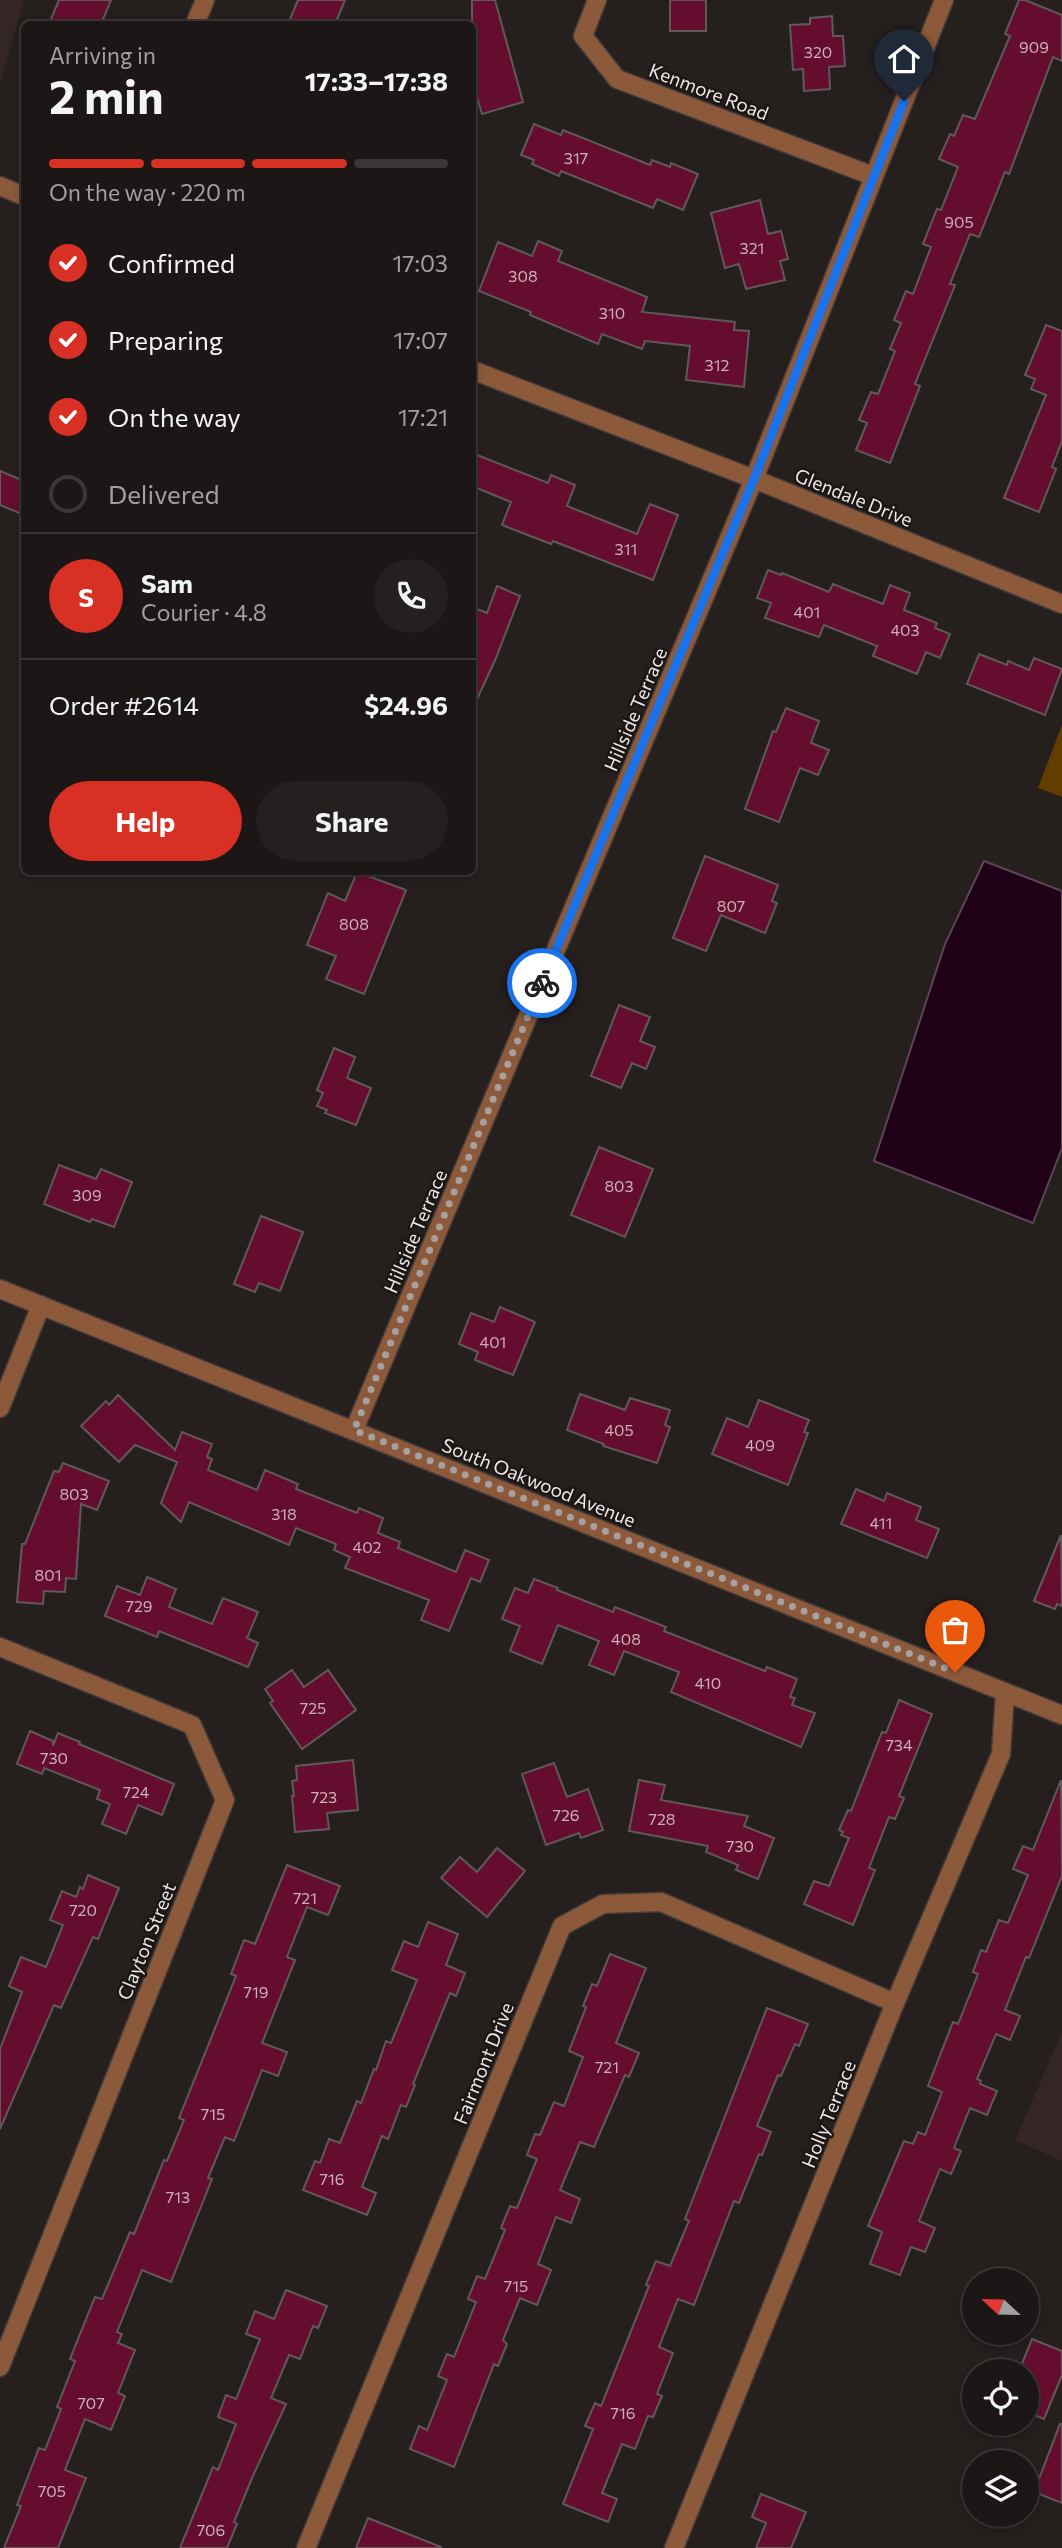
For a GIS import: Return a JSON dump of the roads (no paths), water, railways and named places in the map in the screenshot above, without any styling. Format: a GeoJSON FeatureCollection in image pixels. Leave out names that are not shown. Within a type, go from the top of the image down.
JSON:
{"type":"FeatureCollection","features":[{"type":"Feature","properties":{"kind":"street"},"geometry":{"type":"LineString","coordinates":[[196,21],[205,0]]}},
{"type":"Feature","properties":{"kind":"street","name":"Kenmore Road"},"geometry":{"type":"LineString","coordinates":[[597,0],[583,36],[617,79],[873,176]]}},
{"type":"Feature","properties":{"kind":"street","name":"Hillside Terrace"},"geometry":{"type":"LineString","coordinates":[[354,1430],[754,479],[944,0]]}},
{"type":"Feature","properties":{"kind":"street"},"geometry":{"type":"LineString","coordinates":[[0,186],[21,195]]}},
{"type":"Feature","properties":{"kind":"street","name":"Glendale Drive"},"geometry":{"type":"LineString","coordinates":[[476,372],[754,479],[1062,604]]}},
{"type":"Feature","properties":{"kind":"street","name":"South Oakwood Avenue"},"geometry":{"type":"LineString","coordinates":[[0,1289],[1062,1715]]}},
{"type":"Feature","properties":{"kind":"street"},"geometry":{"type":"LineString","coordinates":[[0,1408],[41,1305]]}},
{"type":"Feature","properties":{"kind":"street","name":"Clayton Street"},"geometry":{"type":"LineString","coordinates":[[0,1647],[192,1725],[225,1800],[0,2367]]}},
{"type":"Feature","properties":{"kind":"street","name":"Holly Terrace"},"geometry":{"type":"LineString","coordinates":[[674,2548],[895,2003],[1001,1754],[1005,1692]]}},
{"type":"Feature","properties":{"kind":"street","name":"Fairmont Drive"},"geometry":{"type":"LineString","coordinates":[[306,2548],[562,1926],[603,1904],[661,1902],[895,2003]]}}]}
